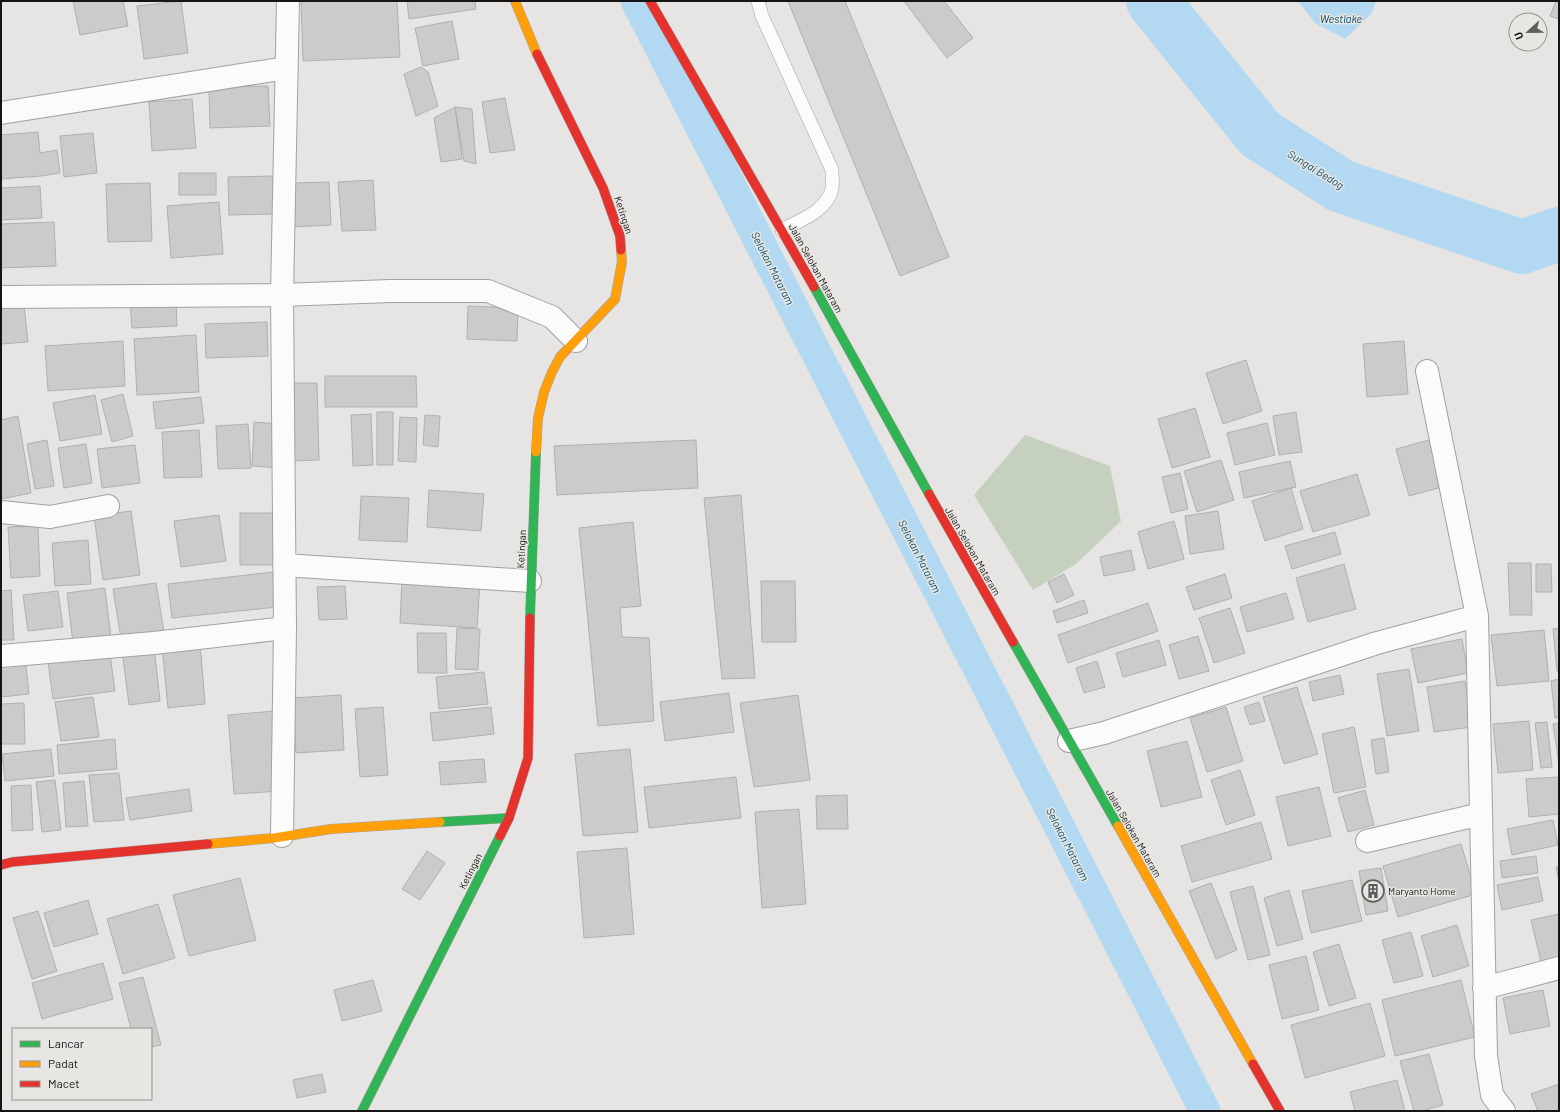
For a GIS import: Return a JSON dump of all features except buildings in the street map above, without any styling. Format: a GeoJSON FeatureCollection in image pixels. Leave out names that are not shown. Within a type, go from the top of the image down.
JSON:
{"type":"FeatureCollection","features":[{"type":"Feature","properties":{"kind":"street"},"geometry":{"type":"LineString","coordinates":[[282,836],[285,628],[282,295],[288,1]]}},
{"type":"Feature","properties":{"kind":"street","name":"Ketingan"},"geometry":{"type":"LineString","coordinates":[[362,1111],[509,818],[528,758],[530,581],[538,418],[544,392],[560,357],[615,298],[622,262],[620,236],[603,188],[530,39],[515,1]]}},
{"type":"Feature","properties":{"kind":"street","name":"Jalan Selokan Mataram"},"geometry":{"type":"LineString","coordinates":[[650,1],[782,230],[948,528],[1280,1111]]}},
{"type":"Feature","properties":{"kind":"street"},"geometry":{"type":"LineString","coordinates":[[1,113],[286,68]]}},
{"type":"Feature","properties":{"kind":"street"},"geometry":{"type":"LineString","coordinates":[[1,297],[282,295],[390,291],[488,291],[552,317],[576,341]]}},
{"type":"Feature","properties":{"kind":"street"},"geometry":{"type":"LineString","coordinates":[[1427,371],[1477,616],[1486,1056],[1492,1095],[1504,1111]]}},
{"type":"Feature","properties":{"kind":"street"},"geometry":{"type":"LineString","coordinates":[[1,512],[50,517],[108,506]]}},
{"type":"Feature","properties":{"kind":"street"},"geometry":{"type":"LineString","coordinates":[[284,565],[530,581]]}},
{"type":"Feature","properties":{"kind":"street"},"geometry":{"type":"LineString","coordinates":[[1069,741],[1104,733],[1377,644],[1477,616]]}},
{"type":"Feature","properties":{"kind":"street"},"geometry":{"type":"LineString","coordinates":[[1,656],[154,643],[285,628]]}},
{"type":"Feature","properties":{"kind":"street"},"geometry":{"type":"LineString","coordinates":[[1366,841],[1481,814]]}},
{"type":"Feature","properties":{"kind":"street"},"geometry":{"type":"LineString","coordinates":[[1,865],[12,862],[282,836],[331,829],[509,818]]}},
{"type":"Feature","properties":{"kind":"street"},"geometry":{"type":"LineString","coordinates":[[1484,988],[1559,968]]}},
{"type":"Feature","properties":{"kind":"lane"},"geometry":{"type":"LineString","coordinates":[[758,1],[762,16],[832,170],[832,188],[827,201],[816,211],[782,230]]}},
{"type":"Feature","properties":{"kind":"green space"},"geometry":{"type":"Polygon","coordinates":[[[1025,435],[1110,466],[1121,521],[1076,564],[1033,590],[974,495],[1025,435]]]}},
{"type":"Feature","properties":{"kind":"water","name":"Westlake"},"geometry":{"type":"Polygon","coordinates":[[[1298,1],[1376,1],[1371,14],[1345,39],[1315,23],[1298,1]]]}},
{"type":"Feature","properties":{"kind":"waterway","name":"Selokan Mataram"},"geometry":{"type":"LineString","coordinates":[[636,1],[1205,1111]]}},
{"type":"Feature","properties":{"kind":"waterway","name":"Sungai Bedog"},"geometry":{"type":"LineString","coordinates":[[1153,1],[1260,134],[1341,186],[1522,247],[1559,234]]}},
{"type":"Feature","properties":{"kind":"traffic: fast"},"geometry":{"type":"LineString","coordinates":[[814,287],[929,494]]}},
{"type":"Feature","properties":{"kind":"traffic: fast"},"geometry":{"type":"LineString","coordinates":[[530,618],[536,452]]}},
{"type":"Feature","properties":{"kind":"traffic: fast"},"geometry":{"type":"LineString","coordinates":[[1013,642],[1118,826]]}},
{"type":"Feature","properties":{"kind":"traffic: fast"},"geometry":{"type":"LineString","coordinates":[[440,822],[509,818]]}},
{"type":"Feature","properties":{"kind":"traffic: fast"},"geometry":{"type":"LineString","coordinates":[[362,1111],[500,836]]}},
{"type":"Feature","properties":{"kind":"traffic: slow"},"geometry":{"type":"LineString","coordinates":[[515,1],[537,54]]}},
{"type":"Feature","properties":{"kind":"traffic: slow"},"geometry":{"type":"LineString","coordinates":[[536,452],[538,418],[544,392],[552,372],[560,357],[615,299],[622,262],[621,250]]}},
{"type":"Feature","properties":{"kind":"traffic: slow"},"geometry":{"type":"LineString","coordinates":[[208,844],[274,838],[331,829],[440,822]]}},
{"type":"Feature","properties":{"kind":"traffic: slow"},"geometry":{"type":"LineString","coordinates":[[1118,826],[1253,1064]]}},
{"type":"Feature","properties":{"kind":"traffic: jam"},"geometry":{"type":"LineString","coordinates":[[650,1],[814,287]]}},
{"type":"Feature","properties":{"kind":"traffic: jam"},"geometry":{"type":"LineString","coordinates":[[537,54],[603,188],[620,236],[621,250]]}},
{"type":"Feature","properties":{"kind":"traffic: jam"},"geometry":{"type":"LineString","coordinates":[[929,494],[1013,642]]}},
{"type":"Feature","properties":{"kind":"traffic: jam"},"geometry":{"type":"LineString","coordinates":[[500,836],[509,818],[528,758],[530,618]]}},
{"type":"Feature","properties":{"kind":"traffic: jam"},"geometry":{"type":"LineString","coordinates":[[1,865],[12,862],[208,844]]}},
{"type":"Feature","properties":{"kind":"traffic: jam"},"geometry":{"type":"LineString","coordinates":[[1253,1064],[1280,1111]]}},
{"type":"Feature","properties":{"kind":"place","name":"Maryanto Home"},"geometry":{"type":"Point","coordinates":[1373,891]}}]}
